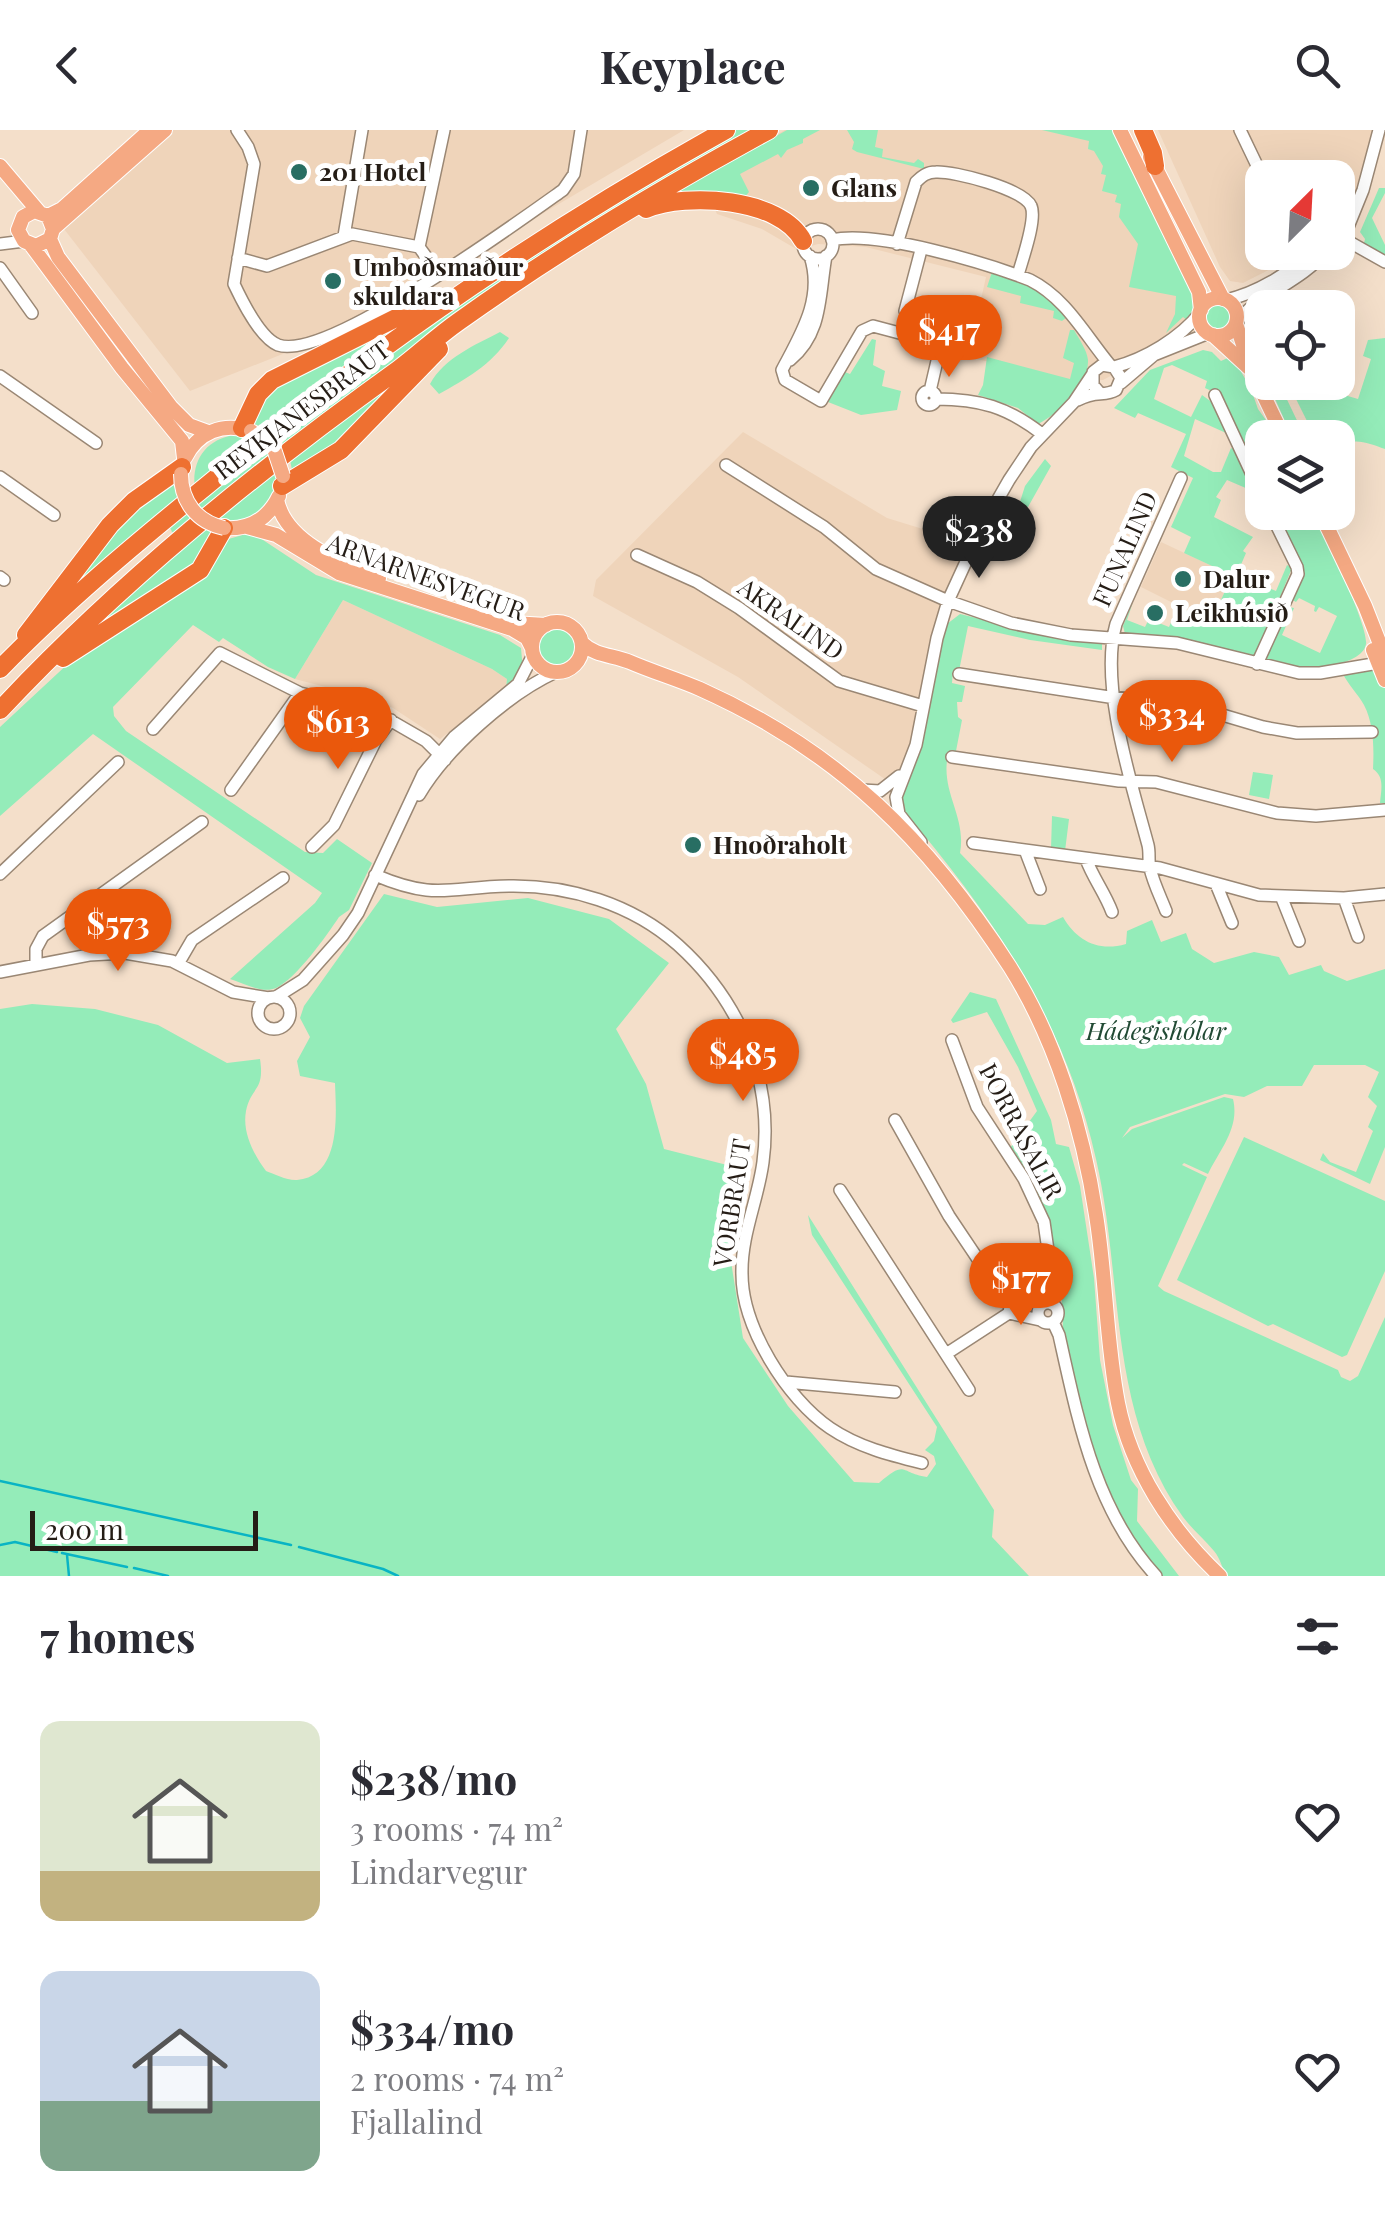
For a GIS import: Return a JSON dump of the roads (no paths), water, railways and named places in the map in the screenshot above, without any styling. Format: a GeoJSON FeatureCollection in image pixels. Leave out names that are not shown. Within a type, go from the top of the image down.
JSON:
{"type":"FeatureCollection","features":[{"type":"Feature","properties":{"kind":"highway","name":"REYKJANESBRAUT"},"geometry":{"type":"LineString","coordinates":[[0,670],[126,552],[268,434],[426,315],[608,196],[726,130]]}},
{"type":"Feature","properties":{"kind":"highway","name":"REYKJANESBRAUT"},"geometry":{"type":"LineString","coordinates":[[0,710],[206,516],[283,453],[498,294],[769,130]]}},
{"type":"Feature","properties":{"kind":"highway"},"geometry":{"type":"LineString","coordinates":[[1140,130],[1154,153],[1155,166]]}},
{"type":"Feature","properties":{"kind":"highway"},"geometry":{"type":"LineString","coordinates":[[592,234],[662,202],[692,199],[732,203],[760,211],[800,234],[806,249]]}},
{"type":"Feature","properties":{"kind":"highway"},"geometry":{"type":"LineString","coordinates":[[246,429],[258,394],[272,380],[501,265]]}},
{"type":"Feature","properties":{"kind":"highway"},"geometry":{"type":"LineString","coordinates":[[281,487],[341,450],[498,294]]}},
{"type":"Feature","properties":{"kind":"highway"},"geometry":{"type":"LineString","coordinates":[[16,652],[60,588],[110,526],[134,500],[182,466]]}},
{"type":"Feature","properties":{"kind":"highway"},"geometry":{"type":"LineString","coordinates":[[33,676],[191,577],[207,561],[224,528]]}},
{"type":"Feature","properties":{"kind":"main road"},"geometry":{"type":"LineString","coordinates":[[1120,130],[1199,292],[1201,324],[1245,365]]}},
{"type":"Feature","properties":{"kind":"main road"},"geometry":{"type":"LineString","coordinates":[[24,233],[47,224],[156,132]]}},
{"type":"Feature","properties":{"kind":"main road"},"geometry":{"type":"LineString","coordinates":[[0,166],[47,224],[58,257],[152,384],[189,425],[208,432]]}},
{"type":"Feature","properties":{"kind":"main road"},"geometry":{"type":"LineString","coordinates":[[0,166],[20,204],[24,233],[122,368],[182,441],[182,489],[192,510],[210,524],[224,528]]}},
{"type":"Feature","properties":{"kind":"main road"},"geometry":{"type":"LineString","coordinates":[[1155,166],[1204,266],[1224,299],[1234,306],[1245,350]]}},
{"type":"Feature","properties":{"kind":"main road"},"geometry":{"type":"LineString","coordinates":[[24,233],[41,245],[47,224]]}},
{"type":"Feature","properties":{"kind":"main road"},"geometry":{"type":"LineString","coordinates":[[1200,311],[1208,302],[1224,299]]}},
{"type":"Feature","properties":{"kind":"main road"},"geometry":{"type":"LineString","coordinates":[[1211,334],[1229,333],[1236,323]]}},
{"type":"Feature","properties":{"kind":"main road"},"geometry":{"type":"LineString","coordinates":[[182,466],[197,440],[208,432],[230,427],[246,429]]}},
{"type":"Feature","properties":{"kind":"main road","name":"ARNARNESVEGUR"},"geometry":{"type":"LineString","coordinates":[[246,429],[274,449],[282,518],[292,530],[334,558],[442,602],[507,622],[546,625]]}},
{"type":"Feature","properties":{"kind":"main road"},"geometry":{"type":"LineString","coordinates":[[247,526],[265,516],[281,487]]}},
{"type":"Feature","properties":{"kind":"main road","name":"ARNARNESVEGUR"},"geometry":{"type":"LineString","coordinates":[[224,528],[247,526],[276,535],[339,573],[512,629],[527,638],[533,652]]}},
{"type":"Feature","properties":{"kind":"main road"},"geometry":{"type":"LineString","coordinates":[[1328,530],[1381,658],[1385,680]]}},
{"type":"Feature","properties":{"kind":"main road"},"geometry":{"type":"LineString","coordinates":[[638,666],[599,662],[563,670],[544,668],[533,652],[536,634],[546,625],[568,625],[594,652],[638,666],[700,689],[827,761],[938,866],[998,949],[1055,1062],[1086,1161],[1118,1405],[1124,1424],[1145,1476],[1170,1522],[1220,1576]]}},
{"type":"Feature","properties":{"kind":"main road"},"geometry":{"type":"LineString","coordinates":[[563,670],[580,658],[582,643]]}},
{"type":"Feature","properties":{"kind":"main road"},"geometry":{"type":"LineString","coordinates":[[795,742],[904,837],[998,949]]}},
{"type":"Feature","properties":{"kind":"street"},"geometry":{"type":"LineString","coordinates":[[236,130],[254,164],[234,284],[270,340],[290,347],[306,345],[363,321],[563,190],[574,174],[581,130]]}},
{"type":"Feature","properties":{"kind":"street"},"geometry":{"type":"LineString","coordinates":[[344,236],[362,130]]}},
{"type":"Feature","properties":{"kind":"street"},"geometry":{"type":"LineString","coordinates":[[420,247],[444,130]]}},
{"type":"Feature","properties":{"kind":"street"},"geometry":{"type":"LineString","coordinates":[[1240,130],[1255,160]]}},
{"type":"Feature","properties":{"kind":"street"},"geometry":{"type":"LineString","coordinates":[[1355,211],[1379,130]]}},
{"type":"Feature","properties":{"kind":"street"},"geometry":{"type":"LineString","coordinates":[[897,244],[916,182],[930,172],[949,173],[1014,191],[1030,204],[1032,219],[1018,275]]}},
{"type":"Feature","properties":{"kind":"street"},"geometry":{"type":"LineString","coordinates":[[786,362],[794,358],[818,316],[829,249],[826,231],[809,232],[806,249],[815,280],[814,302],[786,362],[782,373],[786,380],[821,401],[862,331],[876,326],[937,343],[940,348],[933,395],[1005,408],[1042,434]]}},
{"type":"Feature","properties":{"kind":"street"},"geometry":{"type":"LineString","coordinates":[[0,241],[24,233]]}},
{"type":"Feature","properties":{"kind":"street"},"geometry":{"type":"LineString","coordinates":[[238,258],[267,266],[352,234],[420,247],[438,273]]}},
{"type":"Feature","properties":{"kind":"street"},"geometry":{"type":"LineString","coordinates":[[806,249],[829,249],[870,239],[1018,275],[1055,296],[1120,374],[1120,383]]}},
{"type":"Feature","properties":{"kind":"street"},"geometry":{"type":"LineString","coordinates":[[1355,243],[1385,262]]}},
{"type":"Feature","properties":{"kind":"street"},"geometry":{"type":"LineString","coordinates":[[905,311],[921,250]]}},
{"type":"Feature","properties":{"kind":"street"},"geometry":{"type":"LineString","coordinates":[[0,268],[32,313]]}},
{"type":"Feature","properties":{"kind":"street"},"geometry":{"type":"LineString","coordinates":[[1224,299],[1244,295],[1289,270]]}},
{"type":"Feature","properties":{"kind":"street"},"geometry":{"type":"LineString","coordinates":[[1236,323],[1249,308],[1308,270]]}},
{"type":"Feature","properties":{"kind":"street"},"geometry":{"type":"LineString","coordinates":[[938,866],[897,809],[896,797],[909,766],[948,601],[994,505],[1042,434],[1074,402],[1094,372],[1136,360],[1178,334],[1200,311]]}},
{"type":"Feature","properties":{"kind":"street"},"geometry":{"type":"LineString","coordinates":[[1082,331],[1094,372],[1092,385],[1099,392]]}},
{"type":"Feature","properties":{"kind":"street"},"geometry":{"type":"LineString","coordinates":[[1074,402],[1099,392],[1112,393],[1154,355],[1211,334]]}},
{"type":"Feature","properties":{"kind":"street"},"geometry":{"type":"LineString","coordinates":[[0,376],[96,443]]}},
{"type":"Feature","properties":{"kind":"street"},"geometry":{"type":"LineString","coordinates":[[1215,395],[1245,459]]}},
{"type":"Feature","properties":{"kind":"street"},"geometry":{"type":"LineString","coordinates":[[726,465],[824,526],[876,569],[948,601],[1032,628],[1176,644],[1299,673],[1337,670],[1381,658]]}},
{"type":"Feature","properties":{"kind":"street"},"geometry":{"type":"LineString","coordinates":[[0,477],[54,515]]}},
{"type":"Feature","properties":{"kind":"street","name":"FUNALIND"},"geometry":{"type":"LineString","coordinates":[[1113,639],[1116,624],[1181,478]]}},
{"type":"Feature","properties":{"kind":"street"},"geometry":{"type":"LineString","coordinates":[[1257,664],[1298,574],[1279,530]]}},
{"type":"Feature","properties":{"kind":"street","name":"AKRALIND"},"geometry":{"type":"LineString","coordinates":[[638,555],[711,591],[839,681],[923,706]]}},
{"type":"Feature","properties":{"kind":"street"},"geometry":{"type":"LineString","coordinates":[[1113,639],[1114,697],[1130,780],[1150,850],[1150,867],[1166,911]]}},
{"type":"Feature","properties":{"kind":"street"},"geometry":{"type":"LineString","coordinates":[[0,972],[90,955],[125,953],[178,964],[233,992],[266,1026],[277,1028],[289,1020],[290,1008],[303,980],[353,921],[414,788],[518,684],[533,652]]}},
{"type":"Feature","properties":{"kind":"street"},"geometry":{"type":"LineString","coordinates":[[153,729],[220,653],[300,694],[361,706],[426,741],[442,756]]}},
{"type":"Feature","properties":{"kind":"street"},"geometry":{"type":"LineString","coordinates":[[442,756],[514,698],[563,670]]}},
{"type":"Feature","properties":{"kind":"street"},"geometry":{"type":"LineString","coordinates":[[959,674],[1182,703],[1298,733],[1372,732]]}},
{"type":"Feature","properties":{"kind":"street"},"geometry":{"type":"LineString","coordinates":[[231,790],[300,694]]}},
{"type":"Feature","properties":{"kind":"street"},"geometry":{"type":"LineString","coordinates":[[312,847],[334,825],[376,740],[391,720]]}},
{"type":"Feature","properties":{"kind":"street"},"geometry":{"type":"LineString","coordinates":[[952,757],[1156,782],[1276,813],[1316,816],[1385,810]]}},
{"type":"Feature","properties":{"kind":"street"},"geometry":{"type":"LineString","coordinates":[[0,874],[118,762]]}},
{"type":"Feature","properties":{"kind":"street"},"geometry":{"type":"LineString","coordinates":[[862,790],[889,787],[909,766]]}},
{"type":"Feature","properties":{"kind":"street"},"geometry":{"type":"LineString","coordinates":[[36,965],[36,949],[43,936],[202,822]]}},
{"type":"Feature","properties":{"kind":"street"},"geometry":{"type":"LineString","coordinates":[[973,843],[1150,867],[1259,895],[1344,898],[1385,894]]}},
{"type":"Feature","properties":{"kind":"street"},"geometry":{"type":"LineString","coordinates":[[1025,850],[1040,889]]}},
{"type":"Feature","properties":{"kind":"street"},"geometry":{"type":"LineString","coordinates":[[1086,859],[1112,912]]}},
{"type":"Feature","properties":{"kind":"street","name":"VORBRAUT"},"geometry":{"type":"LineString","coordinates":[[376,875],[424,892],[509,886],[552,889],[599,899],[633,914],[676,944],[712,980],[734,1010],[747,1037],[764,1105],[764,1162],[748,1226],[742,1277],[757,1334],[786,1382],[830,1428],[864,1446],[922,1463]]}},
{"type":"Feature","properties":{"kind":"street"},"geometry":{"type":"LineString","coordinates":[[178,964],[192,940],[283,878]]}},
{"type":"Feature","properties":{"kind":"street"},"geometry":{"type":"LineString","coordinates":[[1216,884],[1232,923]]}},
{"type":"Feature","properties":{"kind":"street"},"geometry":{"type":"LineString","coordinates":[[1282,896],[1299,941]]}},
{"type":"Feature","properties":{"kind":"street"},"geometry":{"type":"LineString","coordinates":[[1344,898],[1358,938]]}},
{"type":"Feature","properties":{"kind":"street"},"geometry":{"type":"LineString","coordinates":[[259,1016],[262,1003],[303,980]]}},
{"type":"Feature","properties":{"kind":"street"},"geometry":{"type":"LineString","coordinates":[[233,992],[284,1000],[290,1008]]}},
{"type":"Feature","properties":{"kind":"street","name":"ÞORRASALIR"},"geometry":{"type":"LineString","coordinates":[[952,1040],[978,1107],[1024,1179],[1044,1222],[1054,1293],[1052,1304],[1058,1311],[1044,1317],[1059,1335],[1085,1448],[1120,1526],[1156,1576]]}},
{"type":"Feature","properties":{"kind":"street"},"geometry":{"type":"LineString","coordinates":[[896,1120],[949,1216],[1009,1310],[1044,1317],[1045,1303],[1052,1304]]}},
{"type":"Feature","properties":{"kind":"street"},"geometry":{"type":"LineString","coordinates":[[840,1190],[969,1390]]}},
{"type":"Feature","properties":{"kind":"street"},"geometry":{"type":"LineString","coordinates":[[946,1354],[1009,1310]]}},
{"type":"Feature","properties":{"kind":"street"},"geometry":{"type":"LineString","coordinates":[[786,1382],[895,1392]]}},
{"type":"Feature","properties":{"kind":"waterway"},"geometry":{"type":"LineString","coordinates":[[0,1481],[291,1545]]}},
{"type":"Feature","properties":{"kind":"waterway"},"geometry":{"type":"LineString","coordinates":[[0,1545],[15,1542],[57,1552]]}},
{"type":"Feature","properties":{"kind":"waterway"},"geometry":{"type":"LineString","coordinates":[[299,1547],[398,1576]]}},
{"type":"Feature","properties":{"kind":"waterway"},"geometry":{"type":"LineString","coordinates":[[62,1553],[127,1567]]}},
{"type":"Feature","properties":{"kind":"waterway"},"geometry":{"type":"LineString","coordinates":[[67,1555],[69,1576]]}},
{"type":"Feature","properties":{"kind":"waterway"},"geometry":{"type":"LineString","coordinates":[[134,1568],[168,1576]]}},
{"type":"Feature","properties":{"kind":"place","name":"201 Hotel"},"geometry":{"type":"Point","coordinates":[299,172]}},
{"type":"Feature","properties":{"kind":"place","name":"Glans"},"geometry":{"type":"Point","coordinates":[811,188]}},
{"type":"Feature","properties":{"kind":"place","name":"Umboðsmaður skuldara"},"geometry":{"type":"Point","coordinates":[333,281]}},
{"type":"Feature","properties":{"kind":"place","name":"Dalur"},"geometry":{"type":"Point","coordinates":[1183,579]}},
{"type":"Feature","properties":{"kind":"place","name":"Leikhúsið"},"geometry":{"type":"Point","coordinates":[1155,613]}},
{"type":"Feature","properties":{"kind":"place","name":"Hnoðraholt"},"geometry":{"type":"Point","coordinates":[693,845]}},
{"type":"Feature","properties":{"kind":"park label","name":"Hádegishólar"},"geometry":{"type":"Point","coordinates":[1156,1031]}}]}
